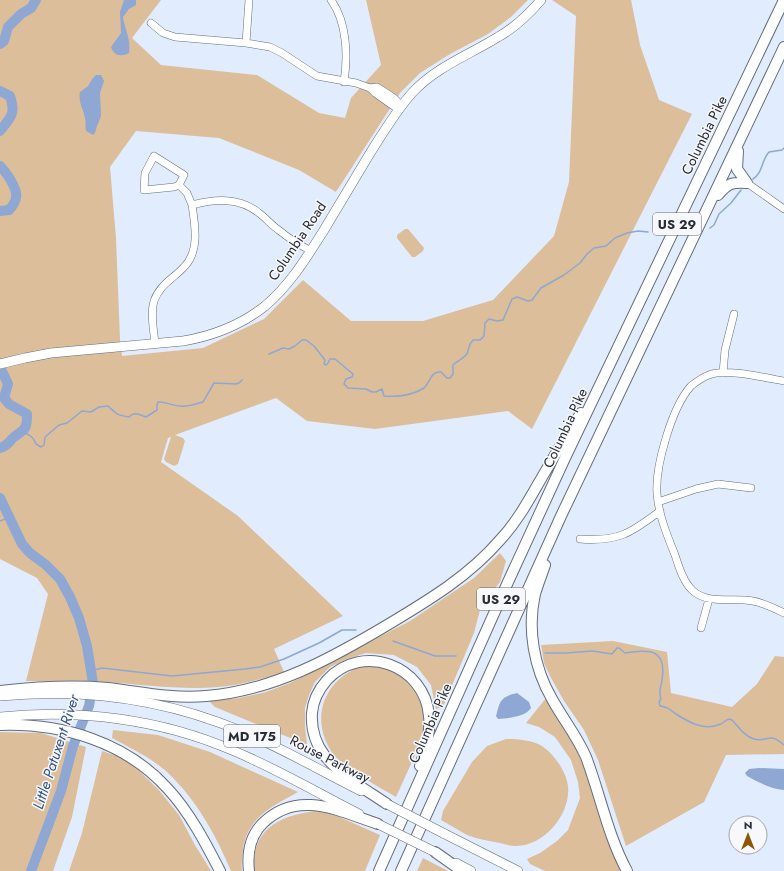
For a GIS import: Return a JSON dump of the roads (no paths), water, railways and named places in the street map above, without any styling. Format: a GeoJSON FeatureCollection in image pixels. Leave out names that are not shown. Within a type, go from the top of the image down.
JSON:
{"type":"FeatureCollection","features":[{"type":"Feature","properties":{"kind":"highway","name":"Columbia Pike"},"geometry":{"type":"LineString","coordinates":[[379,871],[508,582],[603,378],[784,0]]}},
{"type":"Feature","properties":{"kind":"highway","name":"US 29"},"geometry":{"type":"LineString","coordinates":[[403,871],[561,516],[784,47]]}},
{"type":"Feature","properties":{"kind":"highway"},"geometry":{"type":"LineString","coordinates":[[739,142],[736,166],[738,172],[747,183]]}},
{"type":"Feature","properties":{"kind":"highway"},"geometry":{"type":"LineString","coordinates":[[710,204],[728,184],[738,182],[747,183]]}},
{"type":"Feature","properties":{"kind":"highway"},"geometry":{"type":"LineString","coordinates":[[0,691],[22,688],[191,697],[222,694],[259,687],[276,682],[312,667],[414,609],[459,579],[475,566],[501,540],[523,510],[559,448],[603,378]]}},
{"type":"Feature","properties":{"kind":"highway"},"geometry":{"type":"LineString","coordinates":[[561,516],[536,593],[532,614],[533,645],[538,668],[547,689],[559,711],[580,743],[610,831],[627,871]]}},
{"type":"Feature","properties":{"kind":"highway"},"geometry":{"type":"LineString","coordinates":[[387,804],[350,779],[330,762],[320,748],[312,725],[313,709],[319,691],[336,672],[356,663],[372,661],[381,662],[398,668],[415,681],[423,692],[426,700],[429,716],[428,736],[401,822]]}},
{"type":"Feature","properties":{"kind":"highway"},"geometry":{"type":"LineString","coordinates":[[0,725],[25,726],[63,731],[106,744],[132,758],[144,766],[168,788],[191,819],[220,871]]}},
{"type":"Feature","properties":{"kind":"highway"},"geometry":{"type":"LineString","coordinates":[[249,871],[248,853],[250,844],[255,834],[269,818],[286,808],[305,805],[328,807],[378,824]]}},
{"type":"Feature","properties":{"kind":"highway"},"geometry":{"type":"LineString","coordinates":[[373,871],[392,843]]}},
{"type":"Feature","properties":{"kind":"highway"},"geometry":{"type":"LineString","coordinates":[[435,852],[462,871]]}},
{"type":"Feature","properties":{"kind":"main road","name":"Columbia Road"},"geometry":{"type":"LineString","coordinates":[[0,364],[50,353],[188,340],[210,335],[222,330],[265,306],[287,284],[311,252],[380,138],[412,93],[432,75],[500,36],[524,17],[541,0]]}},
{"type":"Feature","properties":{"kind":"main road"},"geometry":{"type":"LineString","coordinates":[[0,696],[73,690]]}},
{"type":"Feature","properties":{"kind":"main road","name":"Rouse Parkway"},"geometry":{"type":"LineString","coordinates":[[108,692],[225,724],[271,745],[518,871]]}},
{"type":"Feature","properties":{"kind":"main road","name":"MD 175"},"geometry":{"type":"LineString","coordinates":[[0,717],[47,714],[101,717],[166,728],[213,742],[263,765],[471,871]]}},
{"type":"Feature","properties":{"kind":"street"},"geometry":{"type":"LineString","coordinates":[[246,43],[249,0]]}},
{"type":"Feature","properties":{"kind":"street"},"geometry":{"type":"LineString","coordinates":[[331,0],[339,13],[343,28],[346,62],[344,82]]}},
{"type":"Feature","properties":{"kind":"street"},"geometry":{"type":"LineString","coordinates":[[151,23],[163,33],[175,37],[262,45],[276,50],[317,76],[370,88],[377,87],[394,98],[400,108]]}},
{"type":"Feature","properties":{"kind":"street"},"geometry":{"type":"LineString","coordinates":[[154,156],[184,175],[179,185],[174,187],[144,190],[145,173],[154,156]]}},
{"type":"Feature","properties":{"kind":"street"},"geometry":{"type":"LineString","coordinates":[[747,183],[784,209]]}},
{"type":"Feature","properties":{"kind":"street"},"geometry":{"type":"LineString","coordinates":[[155,344],[152,314],[154,302],[160,289],[169,279],[184,267],[194,252],[195,236],[192,205],[187,193],[179,185]]}},
{"type":"Feature","properties":{"kind":"street"},"geometry":{"type":"LineString","coordinates":[[192,205],[221,200],[235,201],[248,206],[259,213],[279,231],[311,252]]}},
{"type":"Feature","properties":{"kind":"street"},"geometry":{"type":"LineString","coordinates":[[723,373],[725,350],[734,314]]}},
{"type":"Feature","properties":{"kind":"street"},"geometry":{"type":"LineString","coordinates":[[784,381],[723,373],[709,375],[697,382],[683,397],[665,441],[657,483],[658,502],[665,529],[687,585],[698,594],[709,599],[754,601],[784,613]]}},
{"type":"Feature","properties":{"kind":"street"},"geometry":{"type":"LineString","coordinates":[[658,502],[696,489],[718,484],[751,488]]}},
{"type":"Feature","properties":{"kind":"street"},"geometry":{"type":"LineString","coordinates":[[580,539],[607,539],[627,534],[635,530],[660,511]]}},
{"type":"Feature","properties":{"kind":"street"},"geometry":{"type":"LineString","coordinates":[[702,628],[709,599]]}},
{"type":"Feature","properties":{"kind":"water"},"geometry":{"type":"Polygon","coordinates":[[[124,0],[136,0],[136,5],[129,9],[123,17],[129,39],[129,53],[118,55],[112,50],[111,47],[121,33],[120,12],[124,0]]]}},
{"type":"Feature","properties":{"kind":"water"},"geometry":{"type":"Polygon","coordinates":[[[96,75],[101,75],[104,81],[100,93],[101,116],[93,135],[86,131],[84,114],[80,102],[80,92],[88,86],[96,75]]]}},
{"type":"Feature","properties":{"kind":"water"},"geometry":{"type":"Polygon","coordinates":[[[517,693],[529,702],[531,708],[521,715],[498,719],[496,716],[502,700],[507,696],[517,693]]]}},
{"type":"Feature","properties":{"kind":"water"},"geometry":{"type":"Polygon","coordinates":[[[749,769],[784,769],[784,790],[765,785],[747,776],[745,773],[749,769]]]}},
{"type":"Feature","properties":{"kind":"waterway","name":"Little Patuxent River"},"geometry":{"type":"LineString","coordinates":[[0,44],[4,41],[8,27],[21,14],[31,8],[36,0]]}},
{"type":"Feature","properties":{"kind":"waterway","name":"Little Patuxent River"},"geometry":{"type":"LineString","coordinates":[[0,91],[10,96],[13,107],[10,119],[0,131]]}},
{"type":"Feature","properties":{"kind":"waterway"},"geometry":{"type":"LineString","coordinates":[[753,179],[759,174],[766,155],[769,152],[782,150],[784,148]]}},
{"type":"Feature","properties":{"kind":"waterway","name":"Little Patuxent River"},"geometry":{"type":"LineString","coordinates":[[0,166],[10,179],[16,191],[15,202],[9,210],[0,211]]}},
{"type":"Feature","properties":{"kind":"waterway"},"geometry":{"type":"LineString","coordinates":[[710,228],[714,225],[719,214],[731,203],[741,190]]}},
{"type":"Feature","properties":{"kind":"waterway"},"geometry":{"type":"LineString","coordinates":[[269,354],[283,348],[289,349],[302,340],[306,340],[314,346],[325,360],[324,364],[326,365],[330,359],[335,359],[353,374],[352,377],[346,379],[344,384],[348,388],[366,389],[372,392],[382,389],[384,396],[410,394],[424,388],[433,375],[437,372],[441,372],[447,378],[450,378],[453,374],[453,365],[466,355],[471,342],[473,340],[480,340],[484,336],[485,323],[489,319],[497,321],[503,320],[512,299],[517,297],[528,301],[532,300],[541,288],[564,275],[580,263],[594,248],[606,246],[615,238],[627,233],[638,231],[648,232]]}},
{"type":"Feature","properties":{"kind":"waterway","name":"Little Patuxent River"},"geometry":{"type":"LineString","coordinates":[[0,367],[8,384],[4,398],[9,404],[27,414],[26,426],[24,429],[6,445],[0,448]]}},
{"type":"Feature","properties":{"kind":"waterway"},"geometry":{"type":"LineString","coordinates":[[22,433],[31,436],[36,444],[41,447],[44,445],[45,437],[59,425],[67,423],[82,411],[91,412],[99,407],[108,406],[122,416],[129,417],[133,414],[138,414],[146,417],[157,410],[158,402],[189,406],[203,402],[214,383],[236,384],[242,380]]}},
{"type":"Feature","properties":{"kind":"waterway","name":"Little Patuxent River"},"geometry":{"type":"LineString","coordinates":[[0,498],[22,544],[30,553],[46,565],[60,579],[70,597],[79,618],[87,646],[93,683],[89,706],[73,746],[61,791],[31,871]]}},
{"type":"Feature","properties":{"kind":"waterway"},"geometry":{"type":"LineString","coordinates":[[0,521],[10,517]]}},
{"type":"Feature","properties":{"kind":"waterway"},"geometry":{"type":"LineString","coordinates":[[91,671],[102,668],[172,676],[260,667],[284,659],[319,643],[342,630],[356,630]]}},
{"type":"Feature","properties":{"kind":"waterway"},"geometry":{"type":"LineString","coordinates":[[393,641],[435,656],[456,656]]}},
{"type":"Feature","properties":{"kind":"waterway"},"geometry":{"type":"LineString","coordinates":[[545,653],[592,651],[612,654],[617,648],[625,653],[642,651],[655,653],[662,662],[663,670],[660,692],[661,699],[659,702],[660,706],[666,707],[697,725],[709,727],[715,726],[729,719],[732,720],[744,734],[750,738],[759,740],[771,738],[784,745]]}}]}
